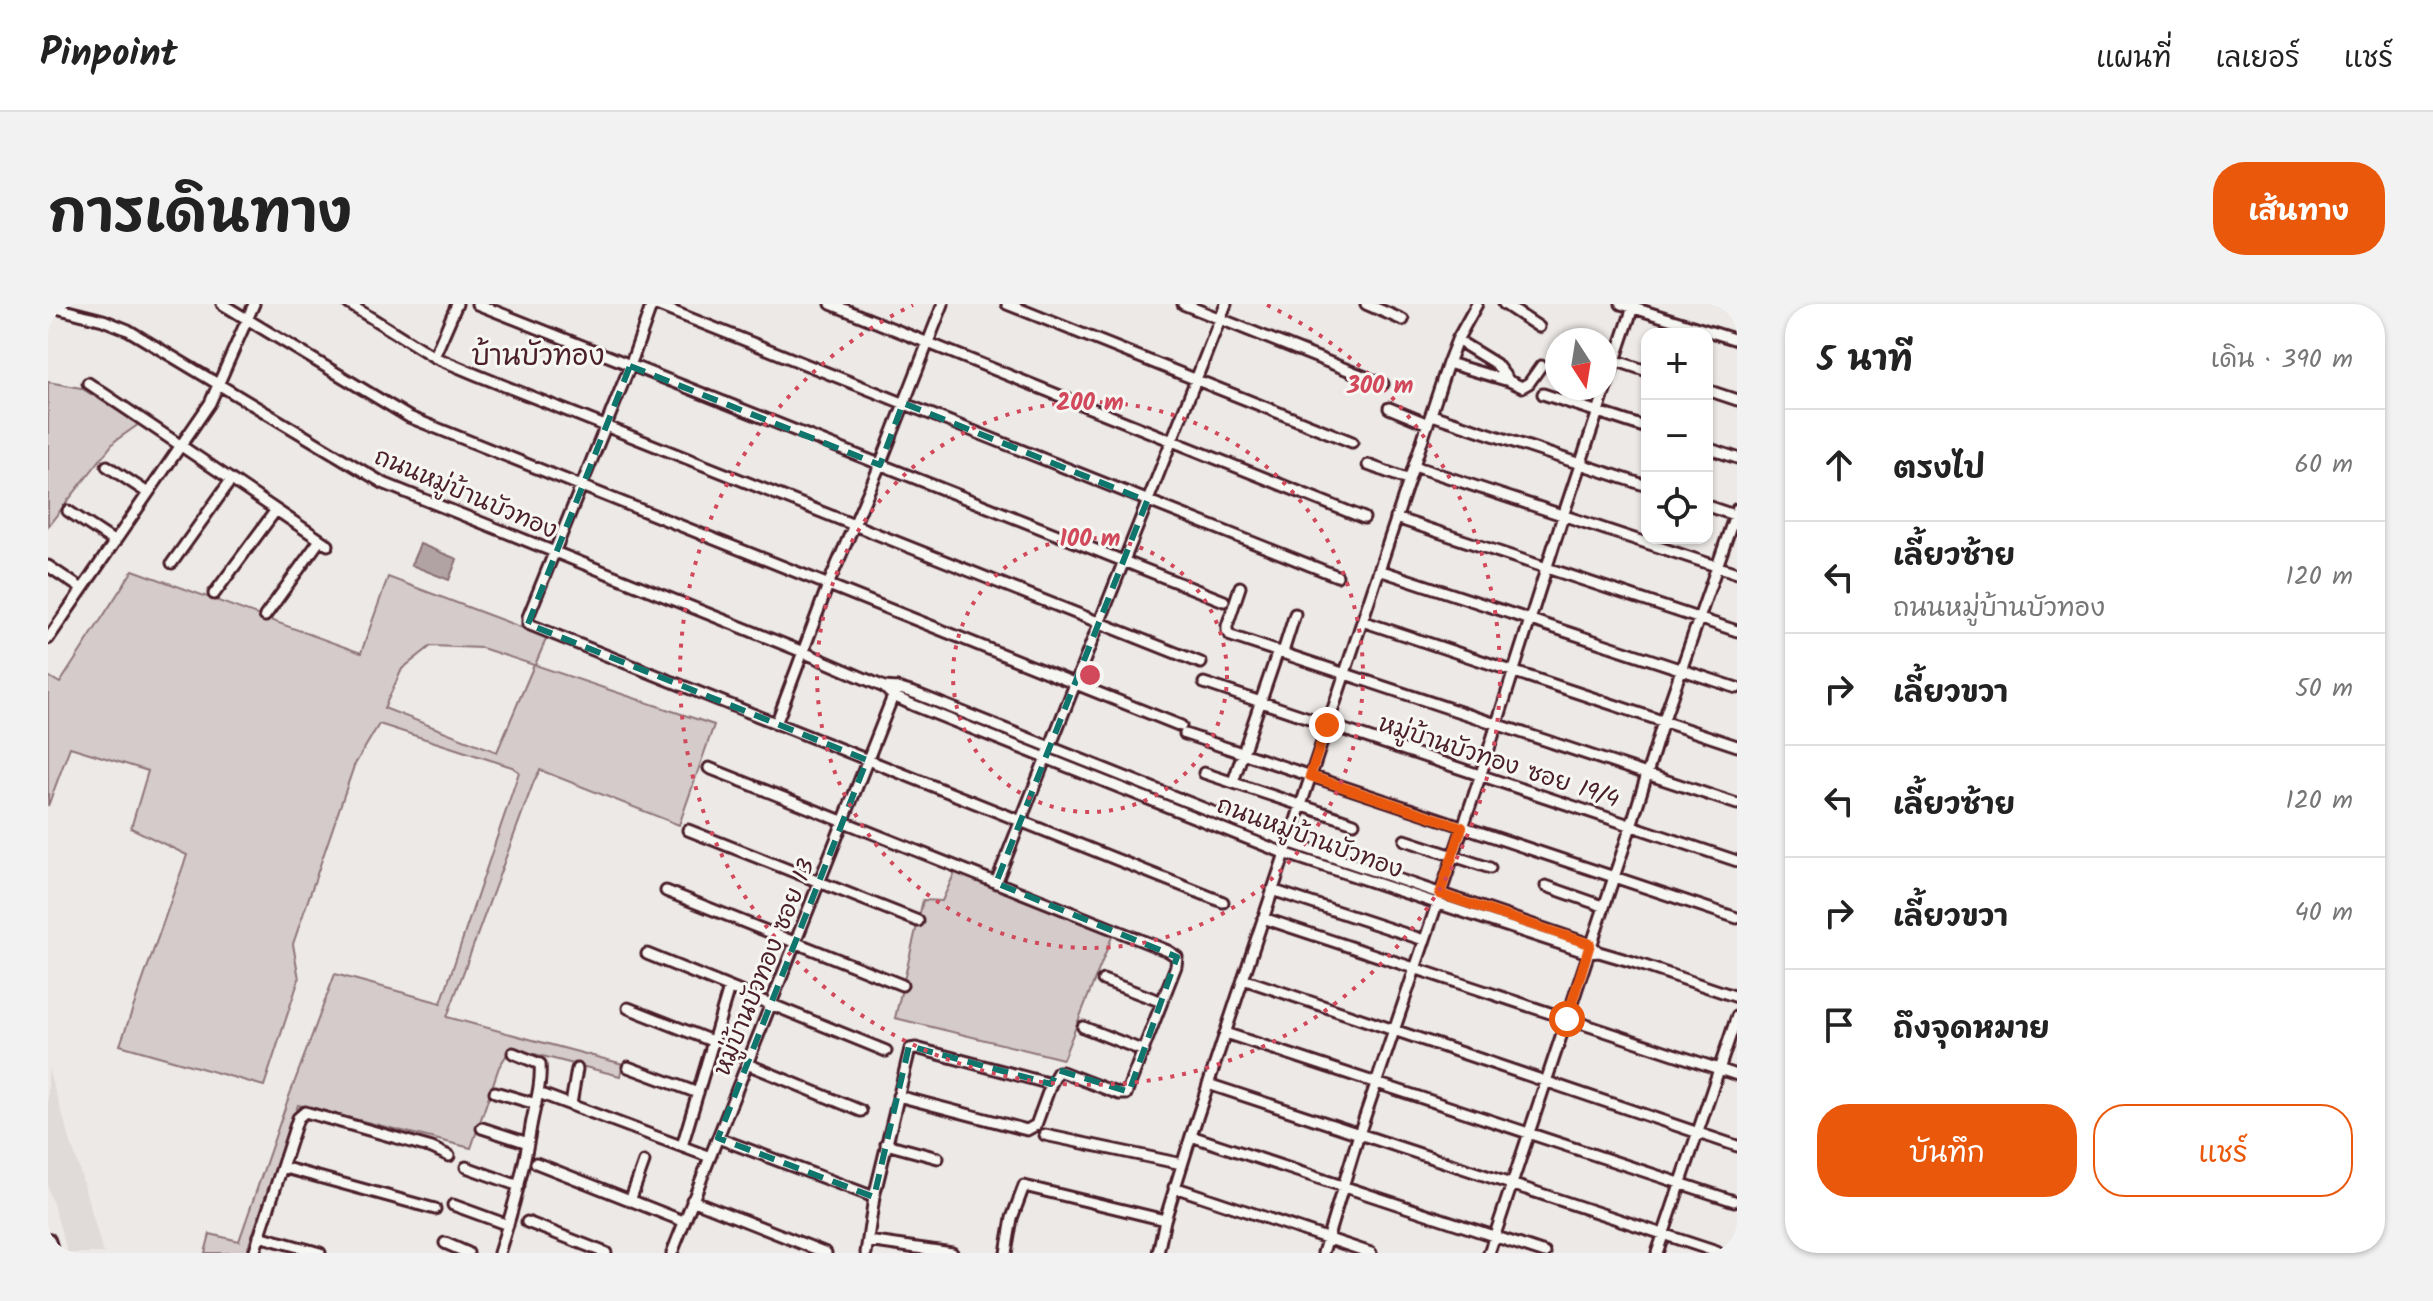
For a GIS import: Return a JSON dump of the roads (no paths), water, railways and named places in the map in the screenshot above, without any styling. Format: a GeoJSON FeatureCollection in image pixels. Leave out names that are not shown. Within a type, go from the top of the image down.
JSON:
{"type":"FeatureCollection","features":[{"type":"Feature","properties":{"kind":"street"},"geometry":{"type":"LineString","coordinates":[[222,304],[409,417],[1243,753],[1737,918]]}},
{"type":"Feature","properties":{"kind":"street"},"geometry":{"type":"LineString","coordinates":[[48,639],[210,403],[254,304]]}},
{"type":"Feature","properties":{"kind":"street"},"geometry":{"type":"LineString","coordinates":[[349,304],[434,357],[1201,663]]}},
{"type":"Feature","properties":{"kind":"street"},"geometry":{"type":"LineString","coordinates":[[434,357],[457,304]]}},
{"type":"Feature","properties":{"kind":"street"},"geometry":{"type":"LineString","coordinates":[[477,304],[1224,601]]}},
{"type":"Feature","properties":{"kind":"street"},"geometry":{"type":"LineString","coordinates":[[1223,902],[528,624],[528,617],[653,304],[1337,576]]}},
{"type":"Feature","properties":{"kind":"street"},"geometry":{"type":"LineString","coordinates":[[831,304],[1364,518]]}},
{"type":"Feature","properties":{"kind":"street"},"geometry":{"type":"LineString","coordinates":[[776,724],[828,585],[880,465],[943,304]]}},
{"type":"Feature","properties":{"kind":"street"},"geometry":{"type":"LineString","coordinates":[[1007,304],[1352,442]]}},
{"type":"Feature","properties":{"kind":"street"},"geometry":{"type":"LineString","coordinates":[[1183,304],[1383,384]]}},
{"type":"Feature","properties":{"kind":"street"},"geometry":{"type":"LineString","coordinates":[[996,883],[1226,304]]}},
{"type":"Feature","properties":{"kind":"street"},"geometry":{"type":"LineString","coordinates":[[1366,304],[1403,320]]}},
{"type":"Feature","properties":{"kind":"street"},"geometry":{"type":"LineString","coordinates":[[1158,1253],[1174,1187],[1448,363],[1477,304]]}},
{"type":"Feature","properties":{"kind":"street"},"geometry":{"type":"LineString","coordinates":[[1504,304],[1539,327]]}},
{"type":"Feature","properties":{"kind":"street"},"geometry":{"type":"LineString","coordinates":[[1621,304],[1737,340]]}},
{"type":"Feature","properties":{"kind":"street","name":"ถนนหมู่บ้านบัวทอง"},"geometry":{"type":"LineString","coordinates":[[48,306],[120,326],[383,483],[803,652],[1046,758],[1284,853],[1438,898],[1737,997]]}},
{"type":"Feature","properties":{"kind":"street"},"geometry":{"type":"LineString","coordinates":[[1634,306],[1617,361],[1641,369]]}},
{"type":"Feature","properties":{"kind":"street"},"geometry":{"type":"LineString","coordinates":[[1457,340],[1496,364],[1509,381]]}},
{"type":"Feature","properties":{"kind":"street"},"geometry":{"type":"LineString","coordinates":[[1448,363],[1522,387],[1541,366]]}},
{"type":"Feature","properties":{"kind":"street"},"geometry":{"type":"LineString","coordinates":[[88,383],[324,542],[265,616]]}},
{"type":"Feature","properties":{"kind":"street"},"geometry":{"type":"LineString","coordinates":[[1713,392],[1737,400]]}},
{"type":"Feature","properties":{"kind":"street"},"geometry":{"type":"LineString","coordinates":[[1543,394],[1641,426]]}},
{"type":"Feature","properties":{"kind":"street"},"geometry":{"type":"LineString","coordinates":[[1323,1253],[1359,1134],[1604,400]]}},
{"type":"Feature","properties":{"kind":"street"},"geometry":{"type":"LineString","coordinates":[[1389,408],[1641,484]]}},
{"type":"Feature","properties":{"kind":"street"},"geometry":{"type":"LineString","coordinates":[[1713,450],[1737,458]]}},
{"type":"Feature","properties":{"kind":"street"},"geometry":{"type":"LineString","coordinates":[[1368,465],[1409,480]]}},
{"type":"Feature","properties":{"kind":"street"},"geometry":{"type":"LineString","coordinates":[[107,466],[148,493]]}},
{"type":"Feature","properties":{"kind":"street"},"geometry":{"type":"LineString","coordinates":[[1414,466],[1737,573]]}},
{"type":"Feature","properties":{"kind":"street"},"geometry":{"type":"LineString","coordinates":[[172,563],[231,480]]}},
{"type":"Feature","properties":{"kind":"street"},"geometry":{"type":"LineString","coordinates":[[1489,1253],[1663,722],[1736,513],[1713,507]]}},
{"type":"Feature","properties":{"kind":"street"},"geometry":{"type":"LineString","coordinates":[[214,594],[276,510]]}},
{"type":"Feature","properties":{"kind":"street"},"geometry":{"type":"LineString","coordinates":[[68,511],[115,542]]}},
{"type":"Feature","properties":{"kind":"street"},"geometry":{"type":"LineString","coordinates":[[1396,518],[1737,631]]}},
{"type":"Feature","properties":{"kind":"street"},"geometry":{"type":"LineString","coordinates":[[48,566],[82,589]]}},
{"type":"Feature","properties":{"kind":"street"},"geometry":{"type":"LineString","coordinates":[[1379,570],[1737,688]]}},
{"type":"Feature","properties":{"kind":"street"},"geometry":{"type":"LineString","coordinates":[[1240,587],[1230,616],[1228,634],[1737,804]]}},
{"type":"Feature","properties":{"kind":"street"},"geometry":{"type":"LineString","coordinates":[[1233,782],[1259,701],[1295,614]]}},
{"type":"Feature","properties":{"kind":"street"},"geometry":{"type":"LineString","coordinates":[[1362,621],[1737,746]]}},
{"type":"Feature","properties":{"kind":"street","name":"หมู่บ้านบัวทอง ซอย 19/4"},"geometry":{"type":"LineString","coordinates":[[1204,683],[1737,861]]}},
{"type":"Feature","properties":{"kind":"street","name":"ถนนหมู่บ้านบัวทอง"},"geometry":{"type":"LineString","coordinates":[[895,692],[935,700],[1288,842],[1438,898]]}},
{"type":"Feature","properties":{"kind":"street","name":"หมู่บ้านบัวทอง ซอย 13"},"geometry":{"type":"LineString","coordinates":[[672,1253],[895,692]]}},
{"type":"Feature","properties":{"kind":"street"},"geometry":{"type":"LineString","coordinates":[[709,768],[1174,954],[1177,962],[1126,1094],[1058,1072],[1036,1125],[1027,1130],[898,1096]]}},
{"type":"Feature","properties":{"kind":"street"},"geometry":{"type":"LineString","coordinates":[[1204,773],[1354,823]]}},
{"type":"Feature","properties":{"kind":"street"},"geometry":{"type":"LineString","coordinates":[[688,830],[918,921]]}},
{"type":"Feature","properties":{"kind":"street"},"geometry":{"type":"LineString","coordinates":[[1405,840],[1490,868]]}},
{"type":"Feature","properties":{"kind":"street"},"geometry":{"type":"LineString","coordinates":[[1546,886],[1603,906]]}},
{"type":"Feature","properties":{"kind":"street"},"geometry":{"type":"LineString","coordinates":[[1272,890],[1424,940]]}},
{"type":"Feature","properties":{"kind":"street"},"geometry":{"type":"LineString","coordinates":[[666,891],[902,985]]}},
{"type":"Feature","properties":{"kind":"street"},"geometry":{"type":"LineString","coordinates":[[1263,918],[1737,1075]]}},
{"type":"Feature","properties":{"kind":"street"},"geometry":{"type":"LineString","coordinates":[[647,954],[886,1051]]}},
{"type":"Feature","properties":{"kind":"street"},"geometry":{"type":"LineString","coordinates":[[1243,979],[1737,1146]]}},
{"type":"Feature","properties":{"kind":"street"},"geometry":{"type":"LineString","coordinates":[[1103,980],[1162,1002]]}},
{"type":"Feature","properties":{"kind":"street"},"geometry":{"type":"LineString","coordinates":[[682,1146],[729,988]]}},
{"type":"Feature","properties":{"kind":"street"},"geometry":{"type":"LineString","coordinates":[[628,1008],[712,1041]]}},
{"type":"Feature","properties":{"kind":"street"},"geometry":{"type":"LineString","coordinates":[[1657,1253],[1737,1016]]}},
{"type":"Feature","properties":{"kind":"street"},"geometry":{"type":"LineString","coordinates":[[1083,1027],[1144,1051]]}},
{"type":"Feature","properties":{"kind":"street"},"geometry":{"type":"LineString","coordinates":[[1225,1033],[1734,1201]]}},
{"type":"Feature","properties":{"kind":"street"},"geometry":{"type":"LineString","coordinates":[[866,1253],[874,1197],[910,1049],[916,1048],[1051,1084]]}},
{"type":"Feature","properties":{"kind":"street"},"geometry":{"type":"LineString","coordinates":[[499,1253],[519,1186],[536,1104],[540,1064],[513,1053]]}},
{"type":"Feature","properties":{"kind":"street"},"geometry":{"type":"LineString","coordinates":[[747,1064],[861,1111]]}},
{"type":"Feature","properties":{"kind":"street"},"geometry":{"type":"LineString","coordinates":[[628,1067],[698,1093]]}},
{"type":"Feature","properties":{"kind":"street"},"geometry":{"type":"LineString","coordinates":[[571,1104],[577,1069]]}},
{"type":"Feature","properties":{"kind":"street"},"geometry":{"type":"LineString","coordinates":[[1208,1084],[1717,1252]]}},
{"type":"Feature","properties":{"kind":"street"},"geometry":{"type":"LineString","coordinates":[[495,1092],[536,1104]]}},
{"type":"Feature","properties":{"kind":"street"},"geometry":{"type":"LineString","coordinates":[[544,1095],[710,1157]]}},
{"type":"Feature","properties":{"kind":"street"},"geometry":{"type":"LineString","coordinates":[[254,1253],[298,1118],[305,1112],[432,1148],[449,1156]]}},
{"type":"Feature","properties":{"kind":"street"},"geometry":{"type":"LineString","coordinates":[[482,1128],[528,1143]]}},
{"type":"Feature","properties":{"kind":"street"},"geometry":{"type":"LineString","coordinates":[[1045,1135],[1182,1164]]}},
{"type":"Feature","properties":{"kind":"street"},"geometry":{"type":"LineString","coordinates":[[1191,1136],[1545,1253]]}},
{"type":"Feature","properties":{"kind":"street"},"geometry":{"type":"LineString","coordinates":[[718,1138],[874,1197]]}},
{"type":"Feature","properties":{"kind":"street"},"geometry":{"type":"LineString","coordinates":[[886,1144],[938,1158]]}},
{"type":"Feature","properties":{"kind":"street"},"geometry":{"type":"LineString","coordinates":[[630,1201],[644,1162]]}},
{"type":"Feature","properties":{"kind":"street"},"geometry":{"type":"LineString","coordinates":[[536,1163],[683,1221]]}},
{"type":"Feature","properties":{"kind":"street"},"geometry":{"type":"LineString","coordinates":[[282,1167],[435,1209]]}},
{"type":"Feature","properties":{"kind":"street"},"geometry":{"type":"LineString","coordinates":[[466,1167],[519,1186]]}},
{"type":"Feature","properties":{"kind":"street"},"geometry":{"type":"LineString","coordinates":[[1006,1253],[1012,1218],[1024,1186],[1165,1220]]}},
{"type":"Feature","properties":{"kind":"street"},"geometry":{"type":"LineString","coordinates":[[1174,1187],[1371,1253]]}},
{"type":"Feature","properties":{"kind":"street"},"geometry":{"type":"LineString","coordinates":[[692,1200],[826,1253]]}},
{"type":"Feature","properties":{"kind":"street"},"geometry":{"type":"LineString","coordinates":[[453,1205],[508,1225]]}},
{"type":"Feature","properties":{"kind":"street"},"geometry":{"type":"LineString","coordinates":[[527,1222],[606,1253]]}},
{"type":"Feature","properties":{"kind":"street"},"geometry":{"type":"LineString","coordinates":[[259,1236],[320,1253]]}},
{"type":"Feature","properties":{"kind":"street"},"geometry":{"type":"LineString","coordinates":[[868,1241],[952,1253]]}},
{"type":"Feature","properties":{"kind":"street"},"geometry":{"type":"LineString","coordinates":[[445,1243],[468,1253]]}},
{"type":"Feature","properties":{"kind":"district","name":"บ้านบัวทอง"},"geometry":{"type":"Point","coordinates":[538,355]}}]}
